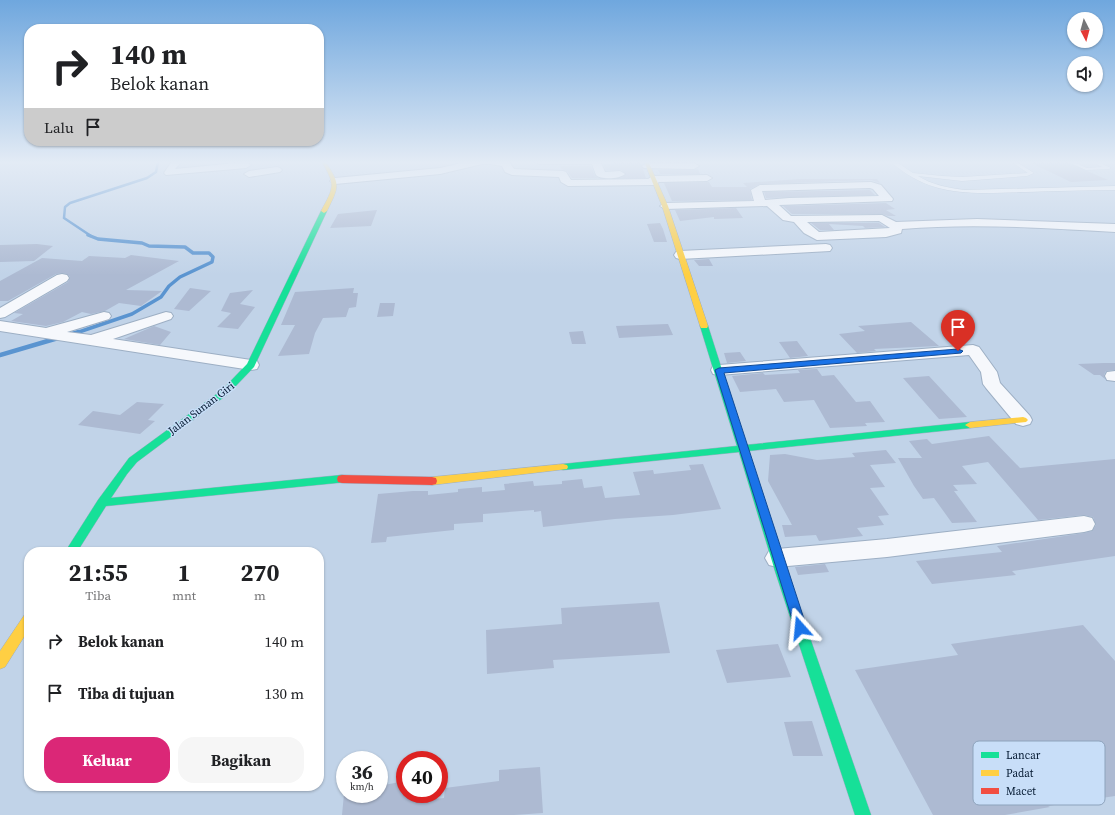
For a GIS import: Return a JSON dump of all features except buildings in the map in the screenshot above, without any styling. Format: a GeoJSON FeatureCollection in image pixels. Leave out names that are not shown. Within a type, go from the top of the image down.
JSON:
{"type":"FeatureCollection","features":[{"type":"Feature","properties":{"kind":"street","name":"Jalan Sunan Giri"},"geometry":{"type":"LineString","coordinates":[[74,547],[102,503],[133,460],[225,392],[251,365],[329,199]]}},
{"type":"Feature","properties":{"kind":"street"},"geometry":{"type":"LineString","coordinates":[[662,199],[719,370],[777,558],[863,815]]}},
{"type":"Feature","properties":{"kind":"street"},"geometry":{"type":"LineString","coordinates":[[761,199],[765,204],[787,218],[882,218],[894,226],[897,230],[886,234],[817,236],[808,230],[797,219]]}},
{"type":"Feature","properties":{"kind":"street"},"geometry":{"type":"LineString","coordinates":[[665,206],[887,199]]}},
{"type":"Feature","properties":{"kind":"street"},"geometry":{"type":"LineString","coordinates":[[894,226],[936,223],[992,223],[1115,228]]}},
{"type":"Feature","properties":{"kind":"street"},"geometry":{"type":"LineString","coordinates":[[680,255],[826,248]]}},
{"type":"Feature","properties":{"kind":"street"},"geometry":{"type":"LineString","coordinates":[[0,314],[62,278]]}},
{"type":"Feature","properties":{"kind":"street"},"geometry":{"type":"LineString","coordinates":[[49,334],[104,316]]}},
{"type":"Feature","properties":{"kind":"street"},"geometry":{"type":"LineString","coordinates":[[82,340],[136,328],[166,316]]}},
{"type":"Feature","properties":{"kind":"street"},"geometry":{"type":"LineString","coordinates":[[0,326],[82,340],[251,365]]}},
{"type":"Feature","properties":{"kind":"street"},"geometry":{"type":"LineString","coordinates":[[719,370],[973,350],[989,372],[992,384],[1023,420]]}},
{"type":"Feature","properties":{"kind":"street"},"geometry":{"type":"LineString","coordinates":[[102,503],[351,478],[429,481],[1023,420]]}},
{"type":"Feature","properties":{"kind":"street"},"geometry":{"type":"LineString","coordinates":[[777,558],[887,548],[1084,524]]}},
{"type":"Feature","properties":{"kind":"street"},"geometry":{"type":"LineString","coordinates":[[0,663],[24,626]]}},
{"type":"Feature","properties":{"kind":"waterway"},"geometry":{"type":"LineString","coordinates":[[82,199],[70,203],[65,207],[64,218],[91,236]]}},
{"type":"Feature","properties":{"kind":"waterway"},"geometry":{"type":"LineString","coordinates":[[79,332],[132,314],[161,297],[169,286],[180,277],[212,262],[213,257],[209,253],[193,253],[185,247],[149,246],[142,243],[98,239],[88,235]]}},
{"type":"Feature","properties":{"kind":"waterway"},"geometry":{"type":"LineString","coordinates":[[69,335],[79,332]]}},
{"type":"Feature","properties":{"kind":"waterway"},"geometry":{"type":"LineString","coordinates":[[0,355],[58,338]]}},
{"type":"Feature","properties":{"kind":"traffic: fast"},"geometry":{"type":"LineString","coordinates":[[74,547],[123,472],[133,460],[225,392],[251,365],[324,211]]}},
{"type":"Feature","properties":{"kind":"traffic: fast"},"geometry":{"type":"LineString","coordinates":[[704,326],[781,571],[863,815]]}},
{"type":"Feature","properties":{"kind":"traffic: fast"},"geometry":{"type":"LineString","coordinates":[[563,467],[970,425]]}},
{"type":"Feature","properties":{"kind":"traffic: fast"},"geometry":{"type":"LineString","coordinates":[[102,503],[342,479]]}},
{"type":"Feature","properties":{"kind":"traffic: slow"},"geometry":{"type":"LineString","coordinates":[[324,211],[330,199]]}},
{"type":"Feature","properties":{"kind":"traffic: slow"},"geometry":{"type":"LineString","coordinates":[[662,199],[704,326]]}},
{"type":"Feature","properties":{"kind":"traffic: slow"},"geometry":{"type":"LineString","coordinates":[[970,425],[1023,420]]}},
{"type":"Feature","properties":{"kind":"traffic: slow"},"geometry":{"type":"LineString","coordinates":[[432,481],[563,467]]}},
{"type":"Feature","properties":{"kind":"traffic: slow"},"geometry":{"type":"LineString","coordinates":[[0,663],[24,626]]}},
{"type":"Feature","properties":{"kind":"traffic: jam"},"geometry":{"type":"LineString","coordinates":[[342,479],[432,481]]}},
{"type":"Feature","properties":{"kind":"route"},"geometry":{"type":"LineString","coordinates":[[800,628],[719,370],[958,351]]}}]}
